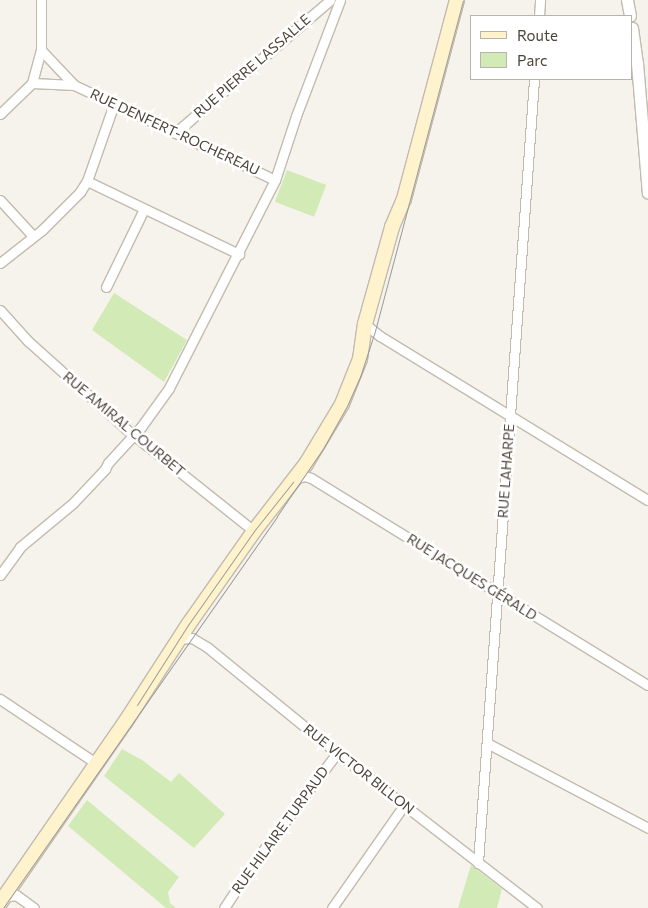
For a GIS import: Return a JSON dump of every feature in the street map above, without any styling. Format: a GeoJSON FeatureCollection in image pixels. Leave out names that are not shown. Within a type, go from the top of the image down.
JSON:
{"type":"FeatureCollection","features":[{"type":"Feature","properties":{"kind":"main road"},"geometry":{"type":"LineString","coordinates":[[2,900],[97,764],[178,639],[254,531],[295,479],[323,438],[346,395],[360,359],[365,324],[392,227],[404,199],[457,0]]}},
{"type":"Feature","properties":{"kind":"street"},"geometry":{"type":"LineString","coordinates":[[0,114],[32,83],[41,50],[41,0]]}},
{"type":"Feature","properties":{"kind":"street","name":"RUE PIERRE LASSALLE"},"geometry":{"type":"LineString","coordinates":[[175,133],[330,0]]}},
{"type":"Feature","properties":{"kind":"street"},"geometry":{"type":"LineString","coordinates":[[0,575],[20,547],[73,503],[134,434],[169,388],[276,180],[296,116],[340,0]]}},
{"type":"Feature","properties":{"kind":"street"},"geometry":{"type":"LineString","coordinates":[[539,15],[540,0]]}},
{"type":"Feature","properties":{"kind":"street"},"geometry":{"type":"LineString","coordinates":[[627,0],[630,15]]}},
{"type":"Feature","properties":{"kind":"street"},"geometry":{"type":"LineString","coordinates":[[633,35],[648,193]]}},
{"type":"Feature","properties":{"kind":"street"},"geometry":{"type":"LineString","coordinates":[[41,50],[74,85]]}},
{"type":"Feature","properties":{"kind":"street","name":"RUE LAHARPE"},"geometry":{"type":"LineString","coordinates":[[478,863],[534,80]]}},
{"type":"Feature","properties":{"kind":"street"},"geometry":{"type":"LineString","coordinates":[[32,83],[74,85]]}},
{"type":"Feature","properties":{"kind":"street","name":"RUE DENFERT-ROCHEREAU"},"geometry":{"type":"LineString","coordinates":[[74,85],[276,180]]}},
{"type":"Feature","properties":{"kind":"street"},"geometry":{"type":"LineString","coordinates":[[0,263],[66,206],[87,181],[114,104]]}},
{"type":"Feature","properties":{"kind":"street"},"geometry":{"type":"LineString","coordinates":[[87,181],[239,254]]}},
{"type":"Feature","properties":{"kind":"street"},"geometry":{"type":"LineString","coordinates":[[0,200],[33,236]]}},
{"type":"Feature","properties":{"kind":"street"},"geometry":{"type":"LineString","coordinates":[[106,287],[144,209]]}},
{"type":"Feature","properties":{"kind":"street","name":"RUE AMIRAL COURBET"},"geometry":{"type":"LineString","coordinates":[[0,310],[28,341],[134,434],[254,531]]}},
{"type":"Feature","properties":{"kind":"street"},"geometry":{"type":"LineString","coordinates":[[365,324],[380,336],[648,500]]}},
{"type":"Feature","properties":{"kind":"street","name":"RUE JACQUES GÉRALD"},"geometry":{"type":"LineString","coordinates":[[295,479],[308,476],[648,685]]}},
{"type":"Feature","properties":{"kind":"street","name":"RUE VICTOR BILLON"},"geometry":{"type":"LineString","coordinates":[[178,639],[192,638],[207,647],[337,753],[537,908]]}},
{"type":"Feature","properties":{"kind":"street"},"geometry":{"type":"LineString","coordinates":[[0,699],[97,764]]}},
{"type":"Feature","properties":{"kind":"street"},"geometry":{"type":"LineString","coordinates":[[487,743],[648,828]]}},
{"type":"Feature","properties":{"kind":"street","name":"RUE HILAIRE TURPAUD"},"geometry":{"type":"LineString","coordinates":[[224,908],[258,858],[337,753]]}},
{"type":"Feature","properties":{"kind":"street"},"geometry":{"type":"LineString","coordinates":[[332,908],[404,805]]}},
{"type":"Feature","properties":{"kind":"street"},"geometry":{"type":"LineString","coordinates":[[2,900],[16,896],[34,908]]}},
{"type":"Feature","properties":{"kind":"green space"},"geometry":{"type":"Polygon","coordinates":[[[287,170],[326,185],[314,217],[275,202],[287,170]]]}},
{"type":"Feature","properties":{"kind":"green space"},"geometry":{"type":"Polygon","coordinates":[[[114,293],[187,340],[164,382],[92,330],[114,293]]]}},
{"type":"Feature","properties":{"kind":"green space"},"geometry":{"type":"Polygon","coordinates":[[[122,749],[142,760],[171,782],[179,773],[225,814],[194,848],[104,776],[122,749]]]}},
{"type":"Feature","properties":{"kind":"green space"},"geometry":{"type":"Polygon","coordinates":[[[87,800],[179,877],[168,892],[170,903],[176,908],[166,908],[68,826],[87,800]]]}},
{"type":"Feature","properties":{"kind":"green space"},"geometry":{"type":"Polygon","coordinates":[[[471,865],[502,889],[497,908],[458,908],[471,865]]]}},
{"type":"Feature","properties":{"kind":"tram line"},"geometry":{"type":"LineString","coordinates":[[3,908],[277,516],[324,447],[347,406],[360,377],[375,331],[463,0]]}},
{"type":"Feature","properties":{"kind":"tram line"},"geometry":{"type":"LineString","coordinates":[[137,705],[188,625],[254,531],[293,482]]}}]}
